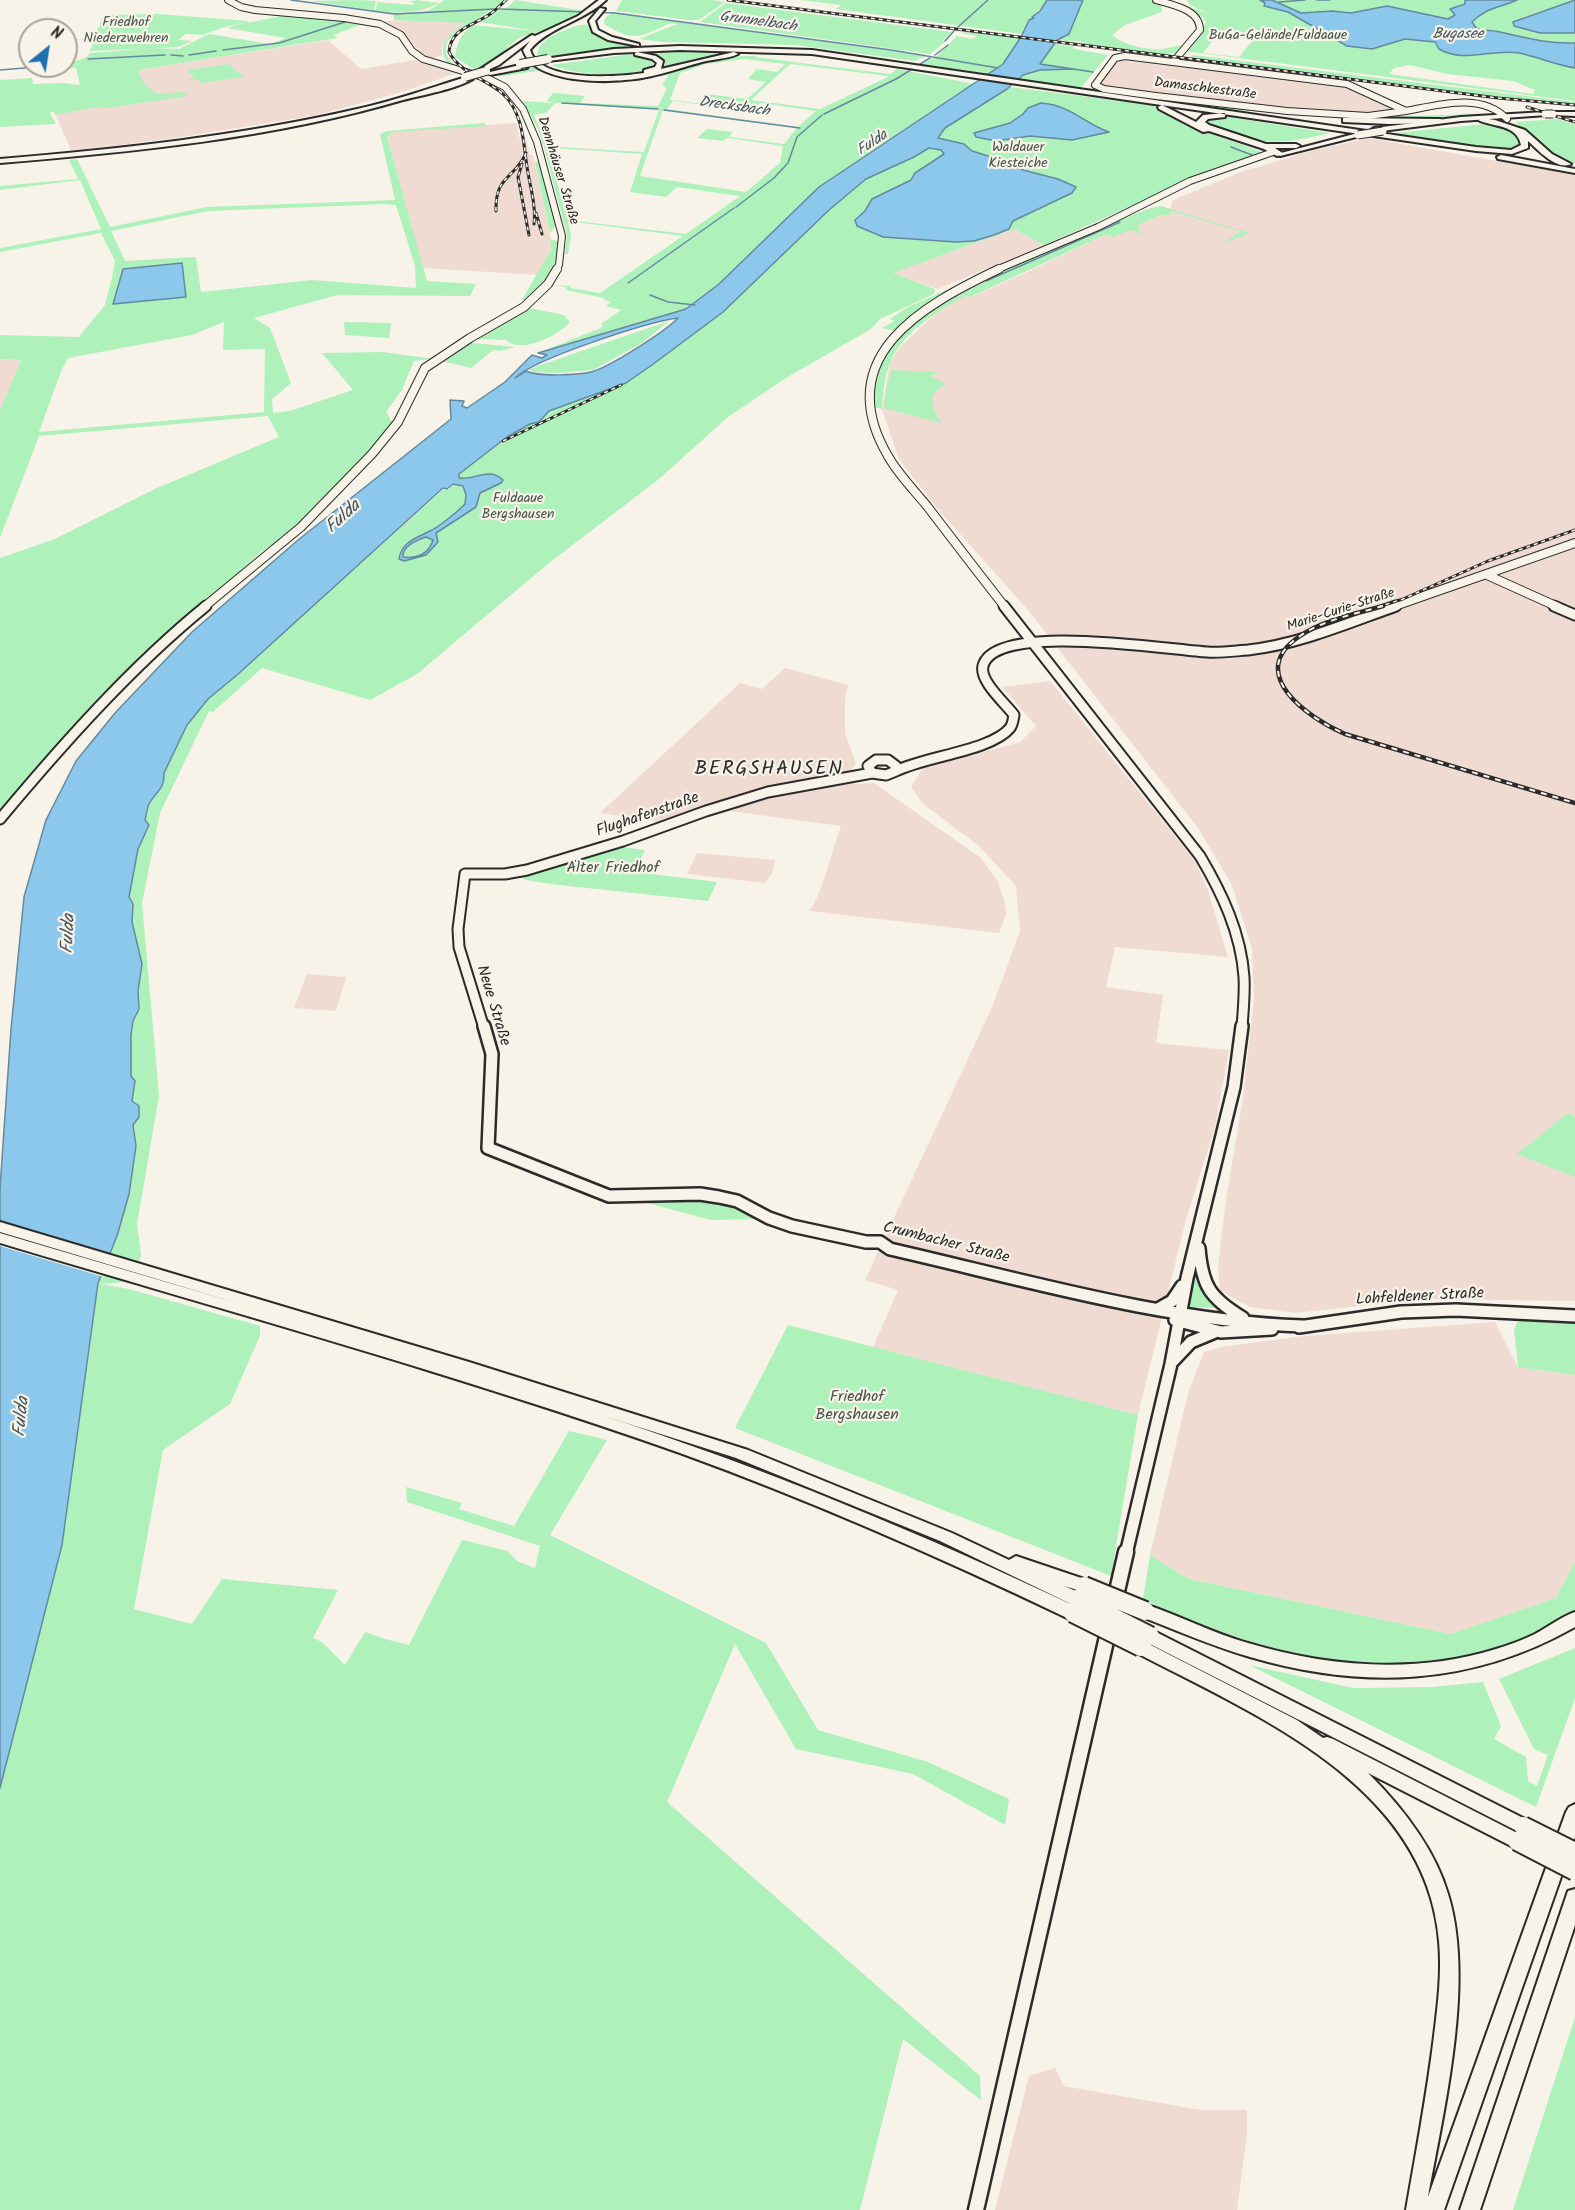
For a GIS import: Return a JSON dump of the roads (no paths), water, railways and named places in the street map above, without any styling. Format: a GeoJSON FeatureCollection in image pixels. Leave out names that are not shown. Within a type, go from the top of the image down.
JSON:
{"type":"FeatureCollection","features":[{"type":"Feature","properties":{"kind":"highway"},"geometry":{"type":"LineString","coordinates":[[607,0],[596,11],[539,39],[532,47],[532,56],[552,69],[589,76],[640,74],[655,69],[661,64],[658,59],[650,56],[611,54]]}},
{"type":"Feature","properties":{"kind":"highway"},"geometry":{"type":"LineString","coordinates":[[596,11],[531,41],[526,53],[533,63],[543,68],[579,77],[632,77],[720,56],[793,53]]}},
{"type":"Feature","properties":{"kind":"highway"},"geometry":{"type":"LineString","coordinates":[[596,11],[592,27],[610,39],[633,44],[781,50],[1205,108],[1448,145],[1504,152],[1518,150],[1525,146],[1524,140],[1505,124],[1482,120]]}},
{"type":"Feature","properties":{"kind":"highway"},"geometry":{"type":"LineString","coordinates":[[486,72],[526,39],[562,26]]}},
{"type":"Feature","properties":{"kind":"highway"},"geometry":{"type":"LineString","coordinates":[[0,160],[201,140],[308,122],[375,107],[486,72],[522,65],[616,51],[684,47]]}},
{"type":"Feature","properties":{"kind":"highway"},"geometry":{"type":"LineString","coordinates":[[549,60],[687,49],[793,53],[892,65]]}},
{"type":"Feature","properties":{"kind":"highway"},"geometry":{"type":"LineString","coordinates":[[1087,93],[1430,144],[1575,169]]}},
{"type":"Feature","properties":{"kind":"highway"},"geometry":{"type":"LineString","coordinates":[[1136,101],[1168,109],[1199,127],[1258,146],[1296,146]]}},
{"type":"Feature","properties":{"kind":"highway"},"geometry":{"type":"LineString","coordinates":[[1205,108],[1359,121],[1440,121]]}},
{"type":"Feature","properties":{"kind":"highway"},"geometry":{"type":"LineString","coordinates":[[1269,119],[1219,115],[1206,117],[1200,121],[1206,128],[1277,153]]}},
{"type":"Feature","properties":{"kind":"highway"},"geometry":{"type":"LineString","coordinates":[[1502,115],[1546,153],[1575,169]]}},
{"type":"Feature","properties":{"kind":"highway"},"geometry":{"type":"LineString","coordinates":[[1448,145],[1575,169]]}},
{"type":"Feature","properties":{"kind":"highway"},"geometry":{"type":"LineString","coordinates":[[1258,146],[1263,151],[1261,156]]}},
{"type":"Feature","properties":{"kind":"highway"},"geometry":{"type":"LineString","coordinates":[[0,1227],[460,1371],[792,1490],[939,1550],[1078,1600],[1145,1611],[1248,1650],[1281,1659],[1326,1667],[1383,1671],[1427,1669],[1484,1659],[1537,1641],[1575,1619]]}},
{"type":"Feature","properties":{"kind":"highway"},"geometry":{"type":"LineString","coordinates":[[0,1238],[742,1454],[813,1481],[946,1537],[1078,1600],[1285,1722],[1520,1833],[1575,1852]]}},
{"type":"Feature","properties":{"kind":"highway"},"geometry":{"type":"LineString","coordinates":[[1146,1642],[1520,1833],[1575,1871]]}},
{"type":"Feature","properties":{"kind":"highway"},"geometry":{"type":"LineString","coordinates":[[1285,1722],[1335,1757],[1370,1787],[1390,1809],[1415,1846],[1431,1876],[1443,1907],[1451,1972],[1440,2070],[1416,2210]]}},
{"type":"Feature","properties":{"kind":"highway"},"geometry":{"type":"LineString","coordinates":[[1434,2210],[1575,1812]]}},
{"type":"Feature","properties":{"kind":"highway"},"geometry":{"type":"LineString","coordinates":[[1470,2210],[1575,1897]]}},
{"type":"Feature","properties":{"kind":"main road"},"geometry":{"type":"LineString","coordinates":[[1277,153],[1383,131],[1482,120],[1502,115],[1553,115]]}},
{"type":"Feature","properties":{"kind":"main road"},"geometry":{"type":"LineString","coordinates":[[1277,153],[1296,146],[1350,134],[1440,121],[1502,115],[1575,115]]}},
{"type":"Feature","properties":{"kind":"street","name":"Dennhäuser Straße"},"geometry":{"type":"LineString","coordinates":[[0,819],[46,764],[132,675],[192,617],[301,527],[372,454],[399,422],[425,368],[470,338],[524,307],[541,292],[559,265],[562,236],[530,122],[516,99],[505,87],[489,79],[423,59],[412,51],[401,35],[381,24],[344,18],[255,10],[241,7],[228,0]]}},
{"type":"Feature","properties":{"kind":"street","name":"Damaschkestraße"},"geometry":{"type":"LineString","coordinates":[[1156,0],[1189,12],[1201,23],[1200,30],[1174,61]]}},
{"type":"Feature","properties":{"kind":"street","name":"Damaschkestraße"},"geometry":{"type":"LineString","coordinates":[[1407,112],[1347,84],[1174,61],[1118,56],[1095,86],[1115,91],[1259,109],[1364,115],[1407,112],[1454,103],[1484,105],[1502,115]]}},
{"type":"Feature","properties":{"kind":"street"},"geometry":{"type":"LineString","coordinates":[[976,2210],[1171,1364],[1187,1278],[1234,1087],[1245,1009],[1244,977],[1229,912],[1200,856],[888,457],[871,416],[869,388],[871,376],[881,354],[900,331],[939,301],[974,282],[1098,226],[1179,186],[1261,156],[1277,153]]}},
{"type":"Feature","properties":{"kind":"street"},"geometry":{"type":"LineString","coordinates":[[1098,226],[1138,212],[1197,182],[1277,153]]}},
{"type":"Feature","properties":{"kind":"street","name":"Marie-Curie-Straße"},"geometry":{"type":"LineString","coordinates":[[1034,643],[1095,640],[1190,651],[1258,649],[1309,638],[1575,543]]}},
{"type":"Feature","properties":{"kind":"street"},"geometry":{"type":"LineString","coordinates":[[1487,575],[1575,615]]}},
{"type":"Feature","properties":{"kind":"street"},"geometry":{"type":"LineString","coordinates":[[1470,581],[1506,583]]}},
{"type":"Feature","properties":{"kind":"street"},"geometry":{"type":"LineString","coordinates":[[1009,647],[1016,638],[1018,622]]}},
{"type":"Feature","properties":{"kind":"street"},"geometry":{"type":"LineString","coordinates":[[1051,664],[1050,649],[1057,643],[1068,640]]}},
{"type":"Feature","properties":{"kind":"street"},"geometry":{"type":"LineString","coordinates":[[894,766],[886,775],[870,771],[869,764],[876,760],[894,766],[1004,736],[1013,729],[1016,721],[1014,715],[988,681],[983,667],[987,657],[1009,647],[1034,643]]}},
{"type":"Feature","properties":{"kind":"street","name":"Flughafenstraße"},"geometry":{"type":"LineString","coordinates":[[465,874],[505,874],[544,865],[768,792],[870,771]]}},
{"type":"Feature","properties":{"kind":"street","name":"Neue Straße"},"geometry":{"type":"LineString","coordinates":[[465,874],[458,929],[459,947],[492,1054],[488,1148]]}},
{"type":"Feature","properties":{"kind":"street","name":"Crumbacher Straße"},"geometry":{"type":"LineString","coordinates":[[488,1148],[609,1196],[700,1194],[719,1197],[737,1201],[769,1218],[792,1226],[866,1242],[880,1242],[890,1249],[1180,1317]]}},
{"type":"Feature","properties":{"kind":"street"},"geometry":{"type":"LineString","coordinates":[[1198,1238],[1200,1271],[1205,1287],[1225,1308],[1255,1322]]}},
{"type":"Feature","properties":{"kind":"street"},"geometry":{"type":"LineString","coordinates":[[1158,1309],[1172,1301],[1187,1278]]}},
{"type":"Feature","properties":{"kind":"street","name":"Crumbacher Straße"},"geometry":{"type":"LineString","coordinates":[[1123,1304],[1158,1309],[1180,1317]]}},
{"type":"Feature","properties":{"kind":"street","name":"Lohfeldener Straße"},"geometry":{"type":"LineString","coordinates":[[1180,1317],[1221,1332],[1303,1326],[1401,1312],[1456,1310],[1575,1317]]}},
{"type":"Feature","properties":{"kind":"street","name":"Lohfeldener Straße"},"geometry":{"type":"LineString","coordinates":[[1180,1317],[1303,1326]]}},
{"type":"Feature","properties":{"kind":"street"},"geometry":{"type":"LineString","coordinates":[[1171,1364],[1197,1337],[1221,1332]]}},
{"type":"Feature","properties":{"kind":"water","name":"Fulda"},"geometry":{"type":"Polygon","coordinates":[[[1047,0],[1083,0],[1069,34],[1057,40],[1040,64],[1093,72],[1073,69],[1040,70],[1023,75],[1007,89],[945,128],[938,138],[964,144],[972,151],[1023,170],[1058,179],[1076,187],[1072,193],[1013,221],[1009,229],[974,241],[956,242],[883,237],[857,226],[855,220],[865,211],[872,199],[911,180],[915,173],[944,154],[941,150],[929,148],[866,179],[829,210],[723,312],[652,365],[626,383],[549,411],[539,422],[530,424],[507,437],[459,474],[459,478],[465,478],[492,474],[503,480],[480,493],[476,507],[436,533],[438,542],[426,555],[404,561],[399,559],[407,544],[438,526],[465,504],[466,495],[463,486],[453,484],[447,489],[443,488],[208,699],[187,725],[164,773],[161,787],[148,806],[145,820],[149,825],[138,849],[129,897],[133,904],[132,922],[142,964],[138,991],[139,1009],[133,1021],[131,1035],[131,1076],[135,1081],[132,1101],[139,1106],[139,1117],[133,1125],[136,1146],[129,1194],[117,1236],[98,1283],[62,1545],[0,1788],[0,1188],[11,1029],[24,897],[46,820],[76,761],[115,713],[192,632],[298,540],[451,419],[450,400],[464,401],[462,406],[467,408],[505,382],[532,355],[542,358],[547,355],[538,353],[686,309],[719,284],[819,187],[1003,64],[1029,20],[1040,11],[1047,0]],[[678,318],[642,326],[592,342],[544,361],[526,370],[515,378],[526,371],[558,375],[591,372],[610,364],[636,348],[678,318]],[[426,537],[407,547],[403,557],[418,556],[429,549],[433,540],[426,537]]]}},
{"type":"Feature","properties":{"kind":"water","name":"Bugasee"},"geometry":{"type":"Polygon","coordinates":[[[1260,0],[1272,0],[1301,13],[1332,11],[1351,13],[1387,6],[1448,19],[1455,15],[1450,9],[1465,4],[1465,0],[1517,0],[1488,11],[1472,22],[1480,30],[1497,31],[1546,42],[1575,43],[1575,68],[1519,53],[1458,55],[1439,49],[1435,42],[1405,39],[1372,49],[1347,46],[1288,12],[1264,6],[1265,3],[1260,0]]]}},
{"type":"Feature","properties":{"kind":"water"},"geometry":{"type":"Polygon","coordinates":[[[1575,0],[1575,33],[1540,33],[1514,26],[1513,22],[1575,0]]]}},
{"type":"Feature","properties":{"kind":"water"},"geometry":{"type":"Polygon","coordinates":[[[1041,103],[1060,107],[1109,132],[1072,140],[1030,136],[996,141],[976,137],[974,133],[1010,123],[1028,108],[1041,103]]]}},
{"type":"Feature","properties":{"kind":"water"},"geometry":{"type":"Polygon","coordinates":[[[182,263],[186,297],[113,304],[123,269],[182,263]]]}},
{"type":"Feature","properties":{"kind":"waterway","name":"Grunnelbach"},"geometry":{"type":"LineString","coordinates":[[291,0],[394,14],[494,9]]}},
{"type":"Feature","properties":{"kind":"waterway"},"geometry":{"type":"LineString","coordinates":[[958,27],[988,0]]}},
{"type":"Feature","properties":{"kind":"waterway"},"geometry":{"type":"LineString","coordinates":[[1279,2],[1305,0]]}},
{"type":"Feature","properties":{"kind":"waterway"},"geometry":{"type":"LineString","coordinates":[[1317,0],[1330,0]]}},
{"type":"Feature","properties":{"kind":"waterway","name":"Grunnelbach"},"geometry":{"type":"LineString","coordinates":[[499,9],[615,13],[891,50],[998,68]]}},
{"type":"Feature","properties":{"kind":"waterway"},"geometry":{"type":"LineString","coordinates":[[223,50],[279,43],[348,21]]}},
{"type":"Feature","properties":{"kind":"waterway"},"geometry":{"type":"LineString","coordinates":[[945,41],[954,31]]}},
{"type":"Feature","properties":{"kind":"waterway"},"geometry":{"type":"LineString","coordinates":[[935,55],[948,45]]}},
{"type":"Feature","properties":{"kind":"waterway"},"geometry":{"type":"LineString","coordinates":[[189,55],[216,51]]}},
{"type":"Feature","properties":{"kind":"waterway"},"geometry":{"type":"LineString","coordinates":[[88,59],[165,55]]}},
{"type":"Feature","properties":{"kind":"waterway"},"geometry":{"type":"LineString","coordinates":[[171,55],[183,56]]}},
{"type":"Feature","properties":{"kind":"waterway"},"geometry":{"type":"LineString","coordinates":[[824,114],[896,79],[930,58]]}},
{"type":"Feature","properties":{"kind":"waterway"},"geometry":{"type":"LineString","coordinates":[[0,70],[18,69]]}},
{"type":"Feature","properties":{"kind":"waterway","name":"Drecksbach"},"geometry":{"type":"LineString","coordinates":[[562,103],[658,109]]}},
{"type":"Feature","properties":{"kind":"waterway","name":"Drecksbach"},"geometry":{"type":"LineString","coordinates":[[664,110],[800,128]]}},
{"type":"Feature","properties":{"kind":"waterway"},"geometry":{"type":"LineString","coordinates":[[788,163],[797,137],[822,115]]}},
{"type":"Feature","properties":{"kind":"waterway"},"geometry":{"type":"LineString","coordinates":[[1231,147],[1252,155]]}},
{"type":"Feature","properties":{"kind":"waterway"},"geometry":{"type":"LineString","coordinates":[[736,207],[774,178],[787,164]]}},
{"type":"Feature","properties":{"kind":"waterway"},"geometry":{"type":"LineString","coordinates":[[628,283],[734,208]]}},
{"type":"Feature","properties":{"kind":"waterway"},"geometry":{"type":"LineString","coordinates":[[986,281],[1120,222]]}},
{"type":"Feature","properties":{"kind":"waterway"},"geometry":{"type":"LineString","coordinates":[[650,295],[668,302],[695,305]]}},
{"type":"Feature","properties":{"kind":"railway"},"geometry":{"type":"LineString","coordinates":[[506,0],[490,14],[457,34],[453,38],[449,52],[460,65],[503,94],[510,102],[519,121],[526,154]]}},
{"type":"Feature","properties":{"kind":"railway"},"geometry":{"type":"LineString","coordinates":[[728,0],[1498,98],[1575,105]]}},
{"type":"Feature","properties":{"kind":"railway"},"geometry":{"type":"LineString","coordinates":[[1527,107],[1575,122]]}},
{"type":"Feature","properties":{"kind":"railway"},"geometry":{"type":"LineString","coordinates":[[496,211],[502,184],[526,154]]}},
{"type":"Feature","properties":{"kind":"railway"},"geometry":{"type":"LineString","coordinates":[[526,154],[534,204],[534,224]]}},
{"type":"Feature","properties":{"kind":"railway"},"geometry":{"type":"LineString","coordinates":[[522,164],[518,177],[529,235]]}},
{"type":"Feature","properties":{"kind":"railway"},"geometry":{"type":"LineString","coordinates":[[536,213],[542,234]]}},
{"type":"Feature","properties":{"kind":"railway"},"geometry":{"type":"LineString","coordinates":[[503,441],[621,385]]}},
{"type":"Feature","properties":{"kind":"railway"},"geometry":{"type":"LineString","coordinates":[[1378,607],[1403,599],[1488,561],[1575,530]]}},
{"type":"Feature","properties":{"kind":"railway"},"geometry":{"type":"LineString","coordinates":[[1383,606],[1320,625],[1300,636],[1284,650],[1278,665],[1280,679],[1288,693],[1300,706],[1330,727],[1345,734],[1575,803]]}},
{"type":"Feature","properties":{"kind":"district","name":"BERGSHAUSEN"},"geometry":{"type":"Point","coordinates":[769,771]}},
{"type":"Feature","properties":{"kind":"park label","name":"Friedhof Niederzwehren"},"geometry":{"type":"Point","coordinates":[126,32]}},
{"type":"Feature","properties":{"kind":"park label","name":"BuGa-Gelände/Fuldaaue"},"geometry":{"type":"Point","coordinates":[1278,37]}},
{"type":"Feature","properties":{"kind":"park label","name":"Waldauer Kiesteiche"},"geometry":{"type":"Point","coordinates":[1018,158]}},
{"type":"Feature","properties":{"kind":"park label","name":"Fuldaaue Bergshausen"},"geometry":{"type":"Point","coordinates":[518,508]}},
{"type":"Feature","properties":{"kind":"park label","name":"Alter Friedhof"},"geometry":{"type":"Point","coordinates":[613,869]}},
{"type":"Feature","properties":{"kind":"park label","name":"Friedhof Bergshausen"},"geometry":{"type":"Point","coordinates":[857,1407]}}]}
